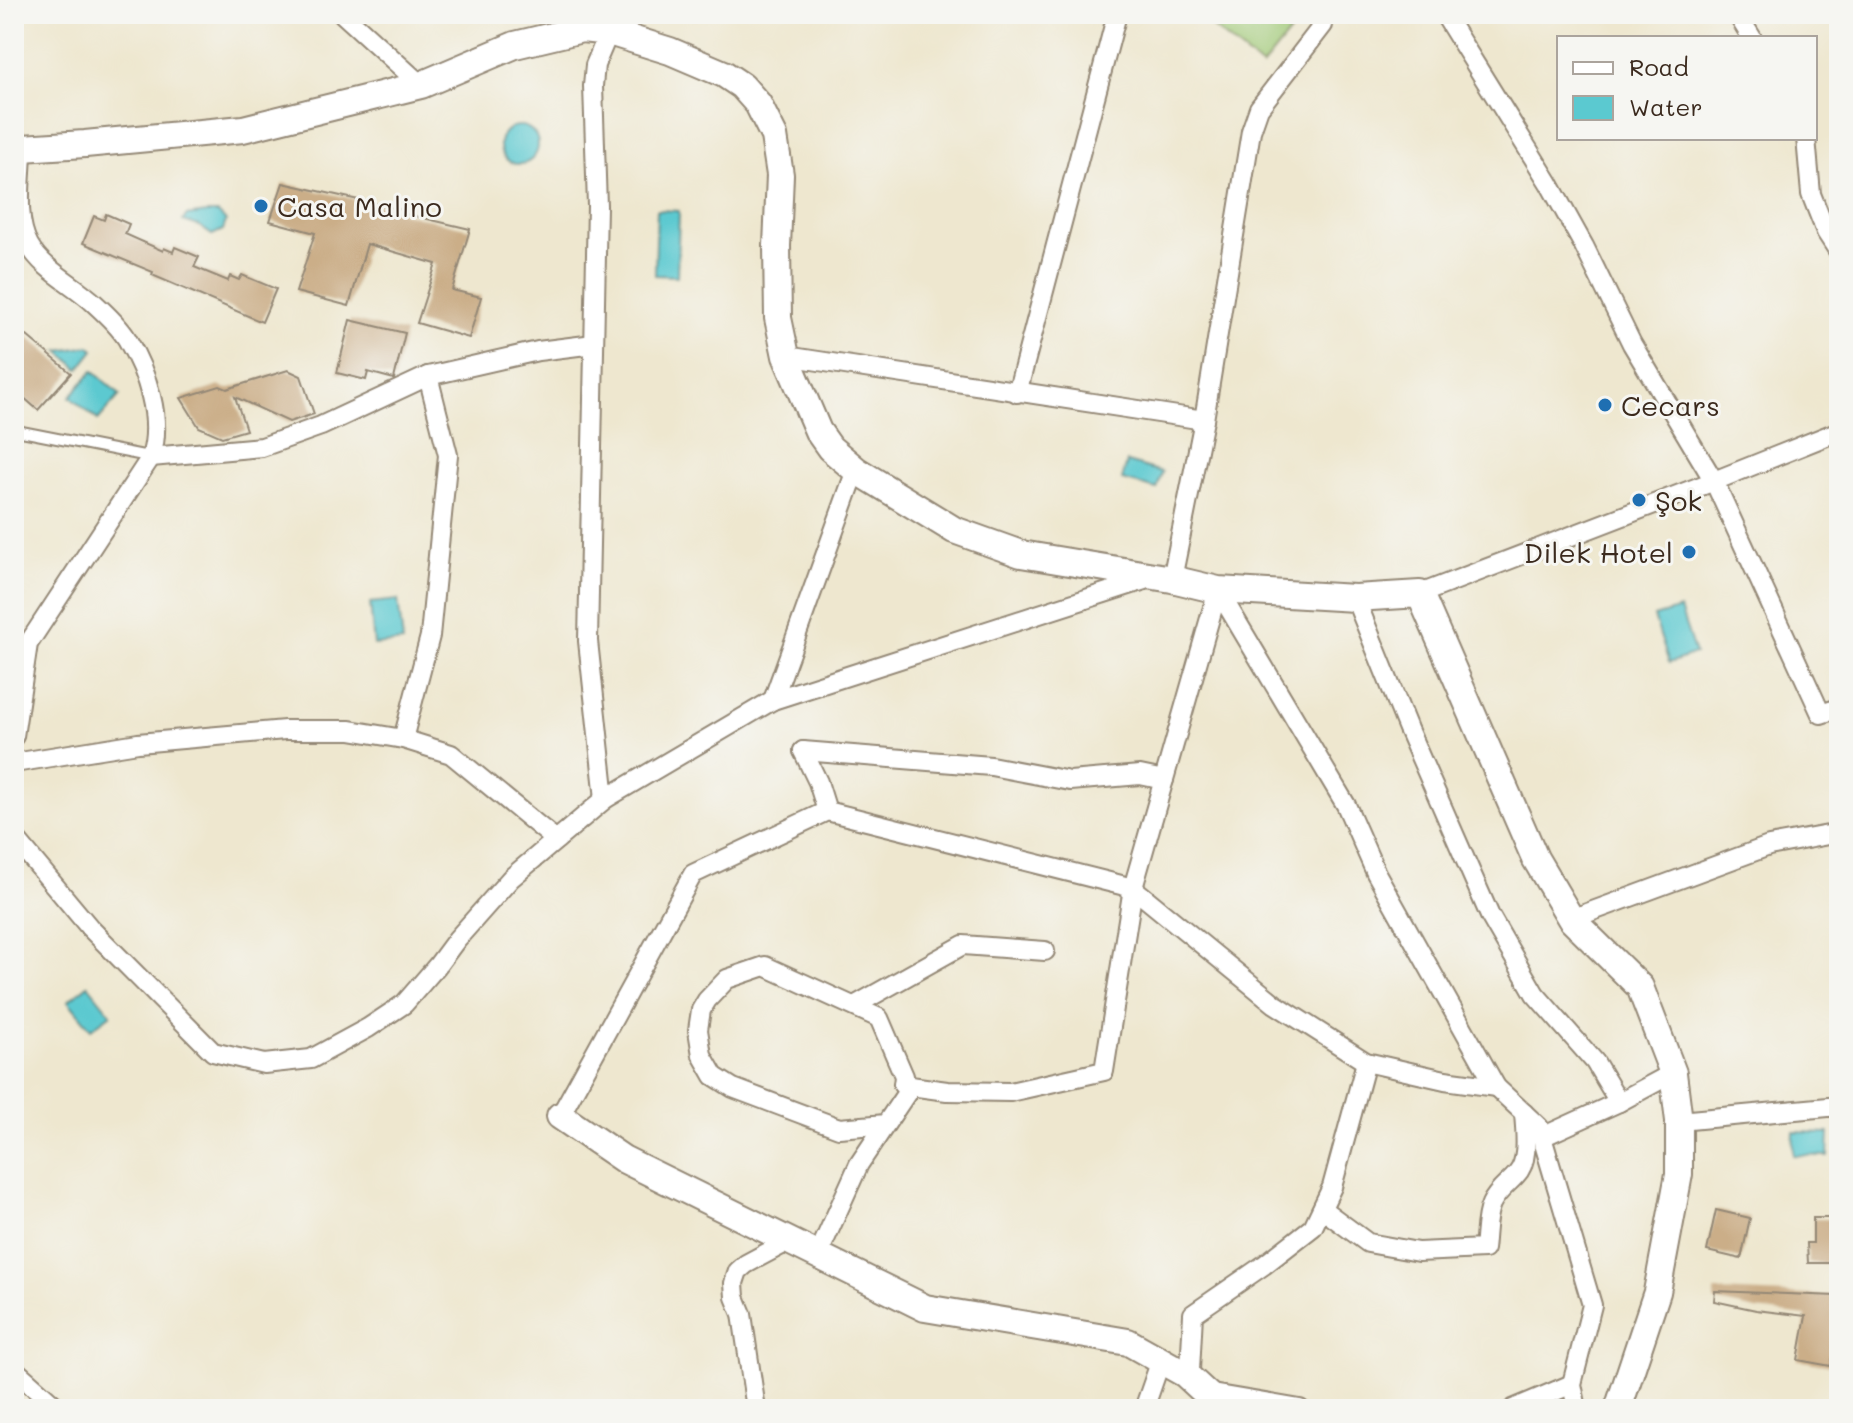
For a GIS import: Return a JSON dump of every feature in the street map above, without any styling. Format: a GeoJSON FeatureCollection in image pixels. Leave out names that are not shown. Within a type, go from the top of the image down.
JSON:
{"type":"FeatureCollection","features":[{"type":"Feature","properties":{"kind":"street"},"geometry":{"type":"LineString","coordinates":[[343,14],[421,85]]}},
{"type":"Feature","properties":{"kind":"street"},"geometry":{"type":"LineString","coordinates":[[1017,393],[1117,14]]}},
{"type":"Feature","properties":{"kind":"street"},"geometry":{"type":"LineString","coordinates":[[1444,14],[1549,183],[1632,344],[1714,481],[1821,714],[1839,708]]}},
{"type":"Feature","properties":{"kind":"street"},"geometry":{"type":"LineString","coordinates":[[1737,14],[1751,36]]}},
{"type":"Feature","properties":{"kind":"street"},"geometry":{"type":"LineString","coordinates":[[605,799],[588,641],[597,206],[593,86],[595,65],[615,23]]}},
{"type":"Feature","properties":{"kind":"street"},"geometry":{"type":"LineString","coordinates":[[14,736],[28,644],[151,457],[155,441],[153,402],[126,337],[95,303],[40,259],[29,245],[22,225],[18,147],[243,129],[421,85],[515,45],[615,23],[724,74],[742,86],[758,104],[774,136],[780,175],[778,318],[786,356],[818,431],[830,448],[856,470],[954,530],[1021,554],[1218,590],[1355,598],[1420,594],[1839,431]]}},
{"type":"Feature","properties":{"kind":"street"},"geometry":{"type":"LineString","coordinates":[[1162,578],[1204,420],[1251,131],[1259,108],[1323,25]]}},
{"type":"Feature","properties":{"kind":"street"},"geometry":{"type":"LineString","coordinates":[[1806,140],[1811,194],[1826,232],[1839,252]]}},
{"type":"Feature","properties":{"kind":"street"},"geometry":{"type":"LineString","coordinates":[[151,457],[262,447],[321,426],[428,376],[538,351],[594,344]]}},
{"type":"Feature","properties":{"kind":"street"},"geometry":{"type":"LineString","coordinates":[[786,356],[1204,420]]}},
{"type":"Feature","properties":{"kind":"street"},"geometry":{"type":"LineString","coordinates":[[403,739],[430,636],[448,455],[428,376]]}},
{"type":"Feature","properties":{"kind":"street"},"geometry":{"type":"LineString","coordinates":[[773,700],[856,470]]}},
{"type":"Feature","properties":{"kind":"street"},"geometry":{"type":"LineString","coordinates":[[14,834],[90,928],[213,1052],[264,1064],[311,1059],[404,1004],[511,878],[605,799],[773,700],[1162,578]]}},
{"type":"Feature","properties":{"kind":"street"},"geometry":{"type":"LineString","coordinates":[[903,1085],[947,1091],[1010,1092],[1104,1071],[1133,888],[1218,590]]}},
{"type":"Feature","properties":{"kind":"street"},"geometry":{"type":"LineString","coordinates":[[1218,590],[1346,805],[1376,873],[1496,1087],[1539,1127],[1592,1305],[1572,1384],[1577,1409]]}},
{"type":"Feature","properties":{"kind":"street"},"geometry":{"type":"LineString","coordinates":[[1420,594],[1535,858],[1571,919],[1640,987],[1673,1073],[1679,1121],[1679,1174],[1657,1292],[1618,1409]]}},
{"type":"Feature","properties":{"kind":"street"},"geometry":{"type":"LineString","coordinates":[[1355,598],[1408,729],[1490,916],[1535,994],[1595,1062],[1619,1102]]}},
{"type":"Feature","properties":{"kind":"street"},"geometry":{"type":"LineString","coordinates":[[14,763],[138,743],[285,730],[350,730],[403,739],[451,754],[556,840]]}},
{"type":"Feature","properties":{"kind":"street"},"geometry":{"type":"LineString","coordinates":[[827,811],[818,782],[803,751],[991,766],[1070,781],[1140,775],[1164,780]]}},
{"type":"Feature","properties":{"kind":"street"},"geometry":{"type":"LineString","coordinates":[[1300,1409],[1207,1394],[1185,1374],[1128,1342],[925,1308],[623,1159],[560,1116],[693,874],[827,811],[1133,888],[1275,1004],[1366,1062],[1445,1080],[1496,1087]]}},
{"type":"Feature","properties":{"kind":"street"},"geometry":{"type":"LineString","coordinates":[[1571,919],[1769,846],[1839,833]]}},
{"type":"Feature","properties":{"kind":"street"},"geometry":{"type":"LineString","coordinates":[[854,1006],[963,945],[1045,951]]}},
{"type":"Feature","properties":{"kind":"street"},"geometry":{"type":"LineString","coordinates":[[818,1255],[859,1164],[886,1124],[908,1091],[903,1085],[904,1076],[879,1018],[765,966],[727,979],[707,1000],[701,1010],[698,1030],[702,1055],[714,1076],[733,1088],[839,1128],[886,1124]]}},
{"type":"Feature","properties":{"kind":"street"},"geometry":{"type":"LineString","coordinates":[[1207,1394],[1190,1370],[1193,1314],[1313,1227],[1332,1187],[1366,1062]]}},
{"type":"Feature","properties":{"kind":"street"},"geometry":{"type":"LineString","coordinates":[[1542,1137],[1673,1073]]}},
{"type":"Feature","properties":{"kind":"street"},"geometry":{"type":"LineString","coordinates":[[1679,1121],[1839,1106]]}},
{"type":"Feature","properties":{"kind":"street"},"geometry":{"type":"LineString","coordinates":[[1322,1209],[1368,1243],[1418,1252],[1484,1249],[1489,1207],[1500,1190],[1519,1173],[1524,1159],[1524,1113]]}},
{"type":"Feature","properties":{"kind":"street"},"geometry":{"type":"LineString","coordinates":[[756,1409],[742,1314],[735,1297],[734,1283],[738,1271],[746,1264],[789,1241]]}},
{"type":"Feature","properties":{"kind":"street"},"geometry":{"type":"LineString","coordinates":[[1144,1409],[1161,1360]]}},
{"type":"Feature","properties":{"kind":"street"},"geometry":{"type":"LineString","coordinates":[[14,1369],[59,1409]]}},
{"type":"Feature","properties":{"kind":"street"},"geometry":{"type":"LineString","coordinates":[[1513,1409],[1572,1384]]}},
{"type":"Feature","properties":{"kind":"lane"},"geometry":{"type":"LineString","coordinates":[[14,430],[151,457]]}},
{"type":"Feature","properties":{"kind":"green space"},"geometry":{"type":"Polygon","coordinates":[[[1196,14],[1305,14],[1262,67],[1196,14]]]}},
{"type":"Feature","properties":{"kind":"water"},"geometry":{"type":"Polygon","coordinates":[[[519,126],[533,131],[538,145],[533,159],[519,164],[505,159],[500,145],[505,131],[519,126]]]}},
{"type":"Feature","properties":{"kind":"water"},"geometry":{"type":"Polygon","coordinates":[[[657,210],[679,211],[677,276],[655,275],[657,210]]]}},
{"type":"Feature","properties":{"kind":"water"},"geometry":{"type":"Polygon","coordinates":[[[218,213],[226,221],[223,230],[212,235],[199,226],[183,221],[186,216],[218,213]]]}},
{"type":"Feature","properties":{"kind":"water"},"geometry":{"type":"Polygon","coordinates":[[[90,346],[94,350],[79,369],[59,351],[90,346]]]}},
{"type":"Feature","properties":{"kind":"water"},"geometry":{"type":"Polygon","coordinates":[[[93,371],[120,395],[98,420],[70,397],[93,371]]]}},
{"type":"Feature","properties":{"kind":"water"},"geometry":{"type":"Polygon","coordinates":[[[1127,462],[1162,472],[1157,489],[1122,480],[1127,462]]]}},
{"type":"Feature","properties":{"kind":"water"},"geometry":{"type":"Polygon","coordinates":[[[398,600],[403,642],[374,645],[370,603],[398,600]]]}},
{"type":"Feature","properties":{"kind":"water"},"geometry":{"type":"Polygon","coordinates":[[[1680,609],[1695,654],[1669,663],[1654,617],[1680,609]]]}},
{"type":"Feature","properties":{"kind":"water"},"geometry":{"type":"Polygon","coordinates":[[[88,985],[111,1014],[91,1029],[68,1001],[88,985]]]}},
{"type":"Feature","properties":{"kind":"water"},"geometry":{"type":"Polygon","coordinates":[[[1794,1132],[1829,1133],[1828,1156],[1793,1155],[1794,1132]]]}},
{"type":"Feature","properties":{"kind":"building"},"geometry":{"type":"Polygon","coordinates":[[[283,183],[403,210],[402,213],[470,229],[452,290],[481,297],[469,338],[417,323],[436,264],[367,244],[349,306],[296,292],[315,233],[270,221],[283,183]]]}},
{"type":"Feature","properties":{"kind":"building"},"geometry":{"type":"Polygon","coordinates":[[[106,214],[129,224],[125,234],[163,251],[164,248],[173,252],[175,247],[199,257],[194,267],[228,281],[230,276],[239,280],[242,275],[276,289],[262,322],[83,243],[94,216],[104,220],[106,214]]]}},
{"type":"Feature","properties":{"kind":"building"},"geometry":{"type":"Polygon","coordinates":[[[350,320],[405,333],[394,379],[368,372],[366,380],[337,373],[350,320]]]}},
{"type":"Feature","properties":{"kind":"building"},"geometry":{"type":"Polygon","coordinates":[[[14,325],[71,373],[38,410],[14,389],[14,325]]]}},
{"type":"Feature","properties":{"kind":"building"},"geometry":{"type":"Polygon","coordinates":[[[288,370],[301,376],[314,414],[289,422],[235,397],[246,430],[222,437],[199,427],[181,398],[220,386],[227,389],[288,370]]]}},
{"type":"Feature","properties":{"kind":"building"},"geometry":{"type":"Polygon","coordinates":[[[1716,1210],[1750,1218],[1741,1259],[1707,1251],[1716,1210]]]}},
{"type":"Feature","properties":{"kind":"building"},"geometry":{"type":"Polygon","coordinates":[[[1813,1218],[1837,1218],[1837,1240],[1831,1240],[1831,1263],[1808,1263],[1807,1243],[1813,1243],[1813,1218]]]}},
{"type":"Feature","properties":{"kind":"building"},"geometry":{"type":"Polygon","coordinates":[[[1715,1291],[1836,1296],[1837,1339],[1831,1366],[1798,1360],[1806,1316],[1714,1301],[1715,1291]]]}},
{"type":"Feature","properties":{"kind":"place","name":"Casa Malino"},"geometry":{"type":"Point","coordinates":[261,206]}},
{"type":"Feature","properties":{"kind":"place","name":"Cecars"},"geometry":{"type":"Point","coordinates":[1605,405]}},
{"type":"Feature","properties":{"kind":"place","name":"Şok"},"geometry":{"type":"Point","coordinates":[1639,500]}},
{"type":"Feature","properties":{"kind":"place","name":"Dilek Hotel"},"geometry":{"type":"Point","coordinates":[1689,552]}}]}
